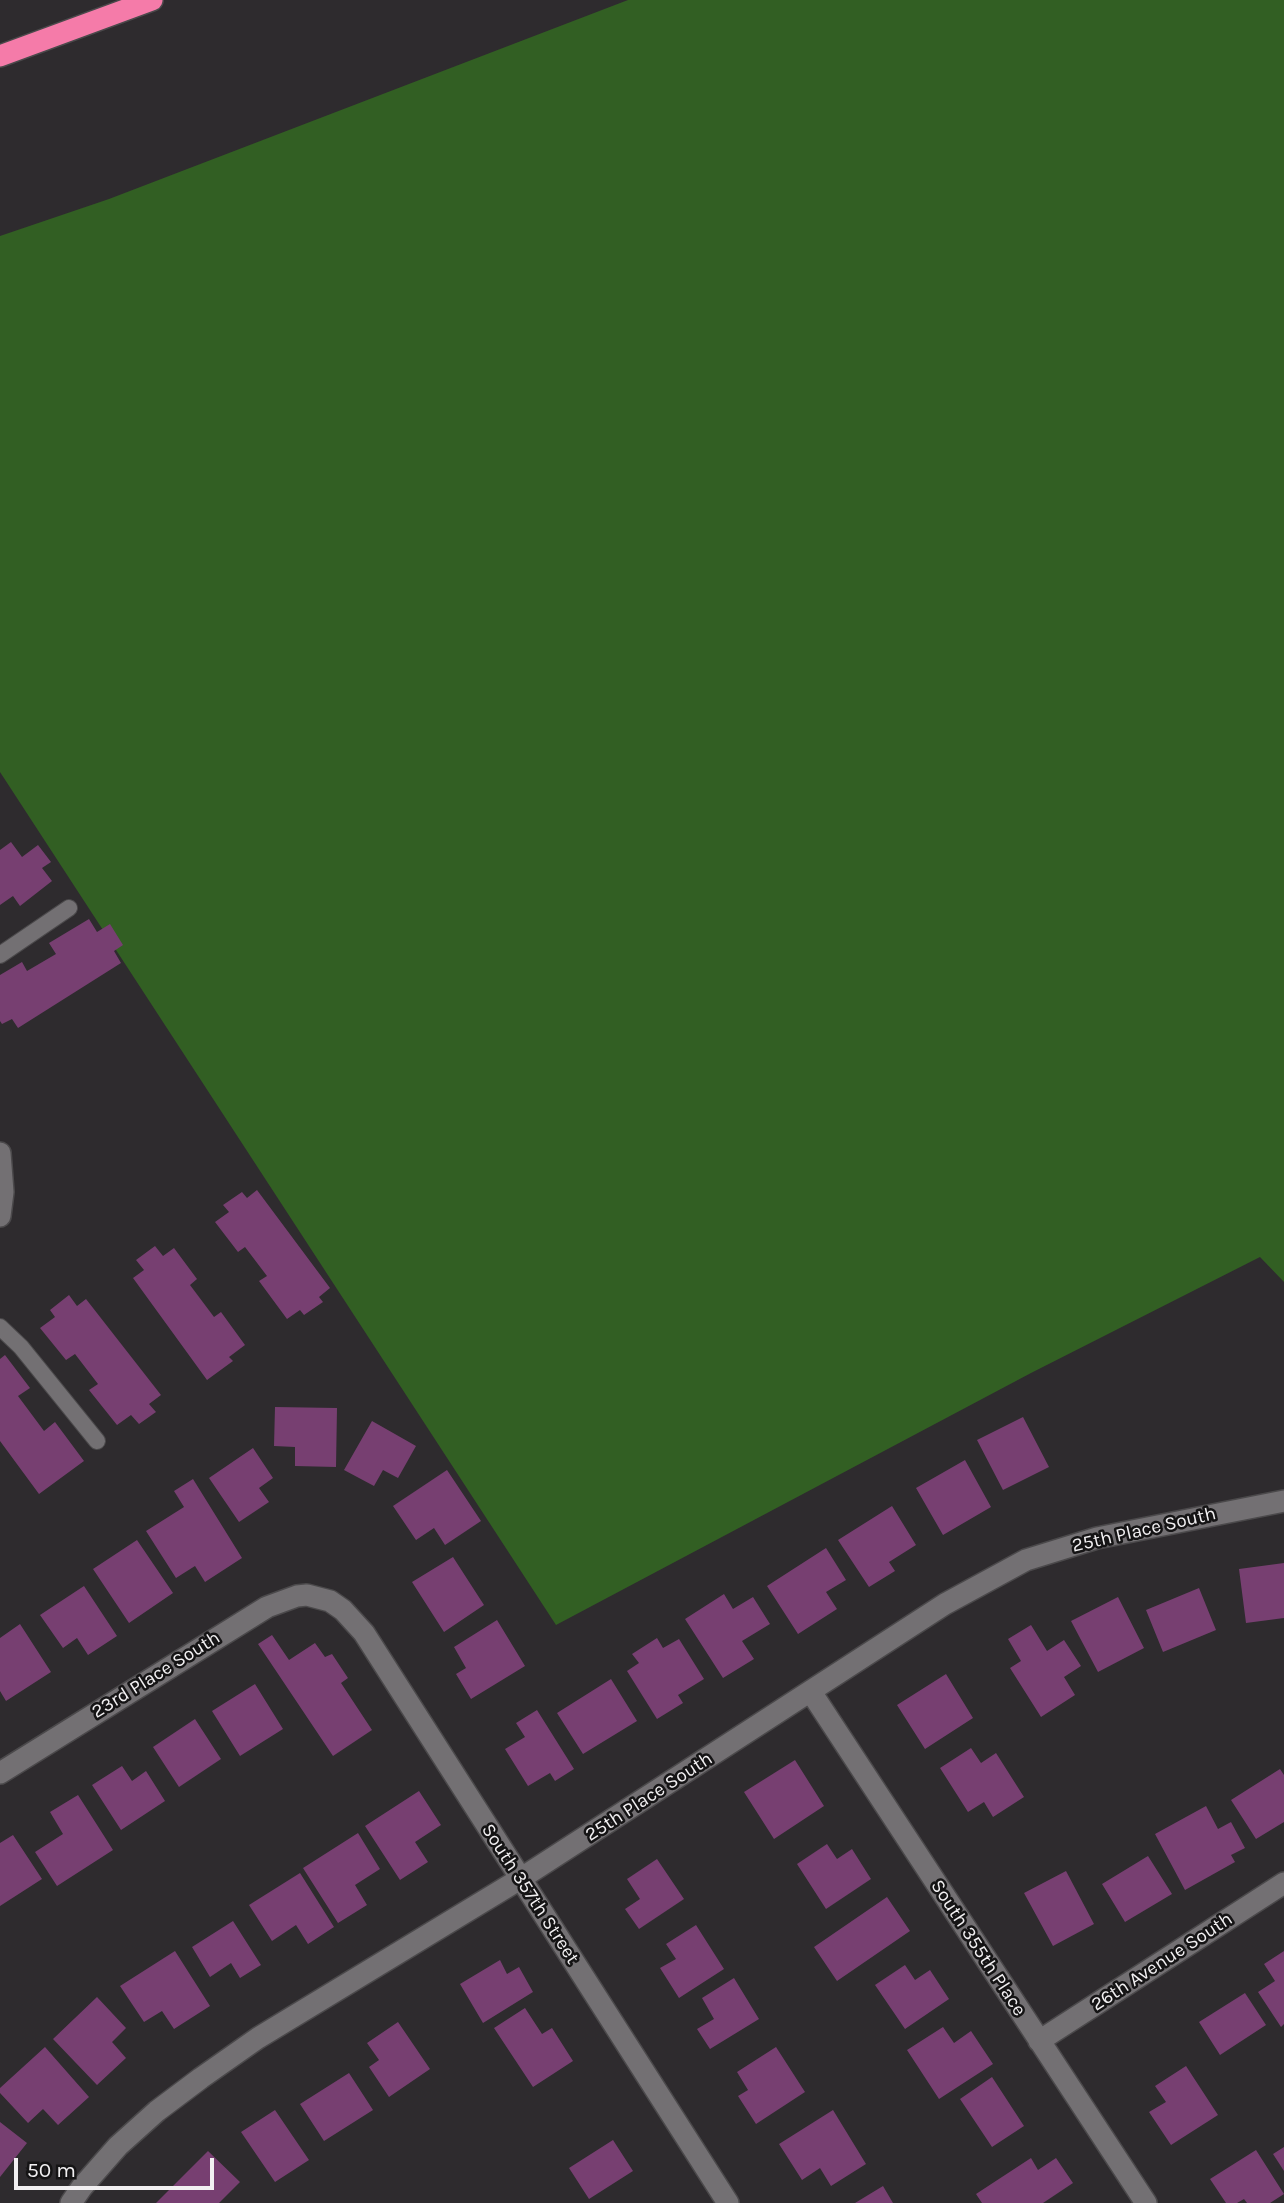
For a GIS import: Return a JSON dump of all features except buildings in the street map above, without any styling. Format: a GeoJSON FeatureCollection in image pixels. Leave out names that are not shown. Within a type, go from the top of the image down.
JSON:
{"type":"FeatureCollection","features":[{"type":"Feature","properties":{"kind":"highway"},"geometry":{"type":"LineString","coordinates":[[0,56],[152,0]]}},
{"type":"Feature","properties":{"kind":"street"},"geometry":{"type":"LineString","coordinates":[[0,1153],[3,1192],[0,1216]]}},
{"type":"Feature","properties":{"kind":"street","name":"25th Place South"},"geometry":{"type":"LineString","coordinates":[[71,2203],[118,2146],[201,2078],[258,2038],[520,1879],[945,1604],[1026,1560],[1097,1538],[1284,1501]]}},
{"type":"Feature","properties":{"kind":"street","name":"23rd Place South"},"geometry":{"type":"LineString","coordinates":[[0,1773],[267,1607],[297,1597],[319,1598]]}},
{"type":"Feature","properties":{"kind":"street","name":"South 357th Street"},"geometry":{"type":"LineString","coordinates":[[319,1598],[343,1610],[364,1633],[724,2202]]}},
{"type":"Feature","properties":{"kind":"street","name":"South 355th Place"},"geometry":{"type":"LineString","coordinates":[[811,1692],[1146,2203]]}},
{"type":"Feature","properties":{"kind":"street","name":"26th Avenue South"},"geometry":{"type":"LineString","coordinates":[[1040,2041],[1284,1882]]}},
{"type":"Feature","properties":{"kind":"lane"},"geometry":{"type":"LineString","coordinates":[[0,955],[69,908]]}},
{"type":"Feature","properties":{"kind":"lane"},"geometry":{"type":"LineString","coordinates":[[0,1327],[21,1347],[97,1441]]}},
{"type":"Feature","properties":{"kind":"green space"},"geometry":{"type":"Polygon","coordinates":[[[628,0],[1284,0],[1284,1282],[1260,1257],[1031,1373],[556,1625],[0,772],[0,236],[109,199],[628,0]]]}}]}
